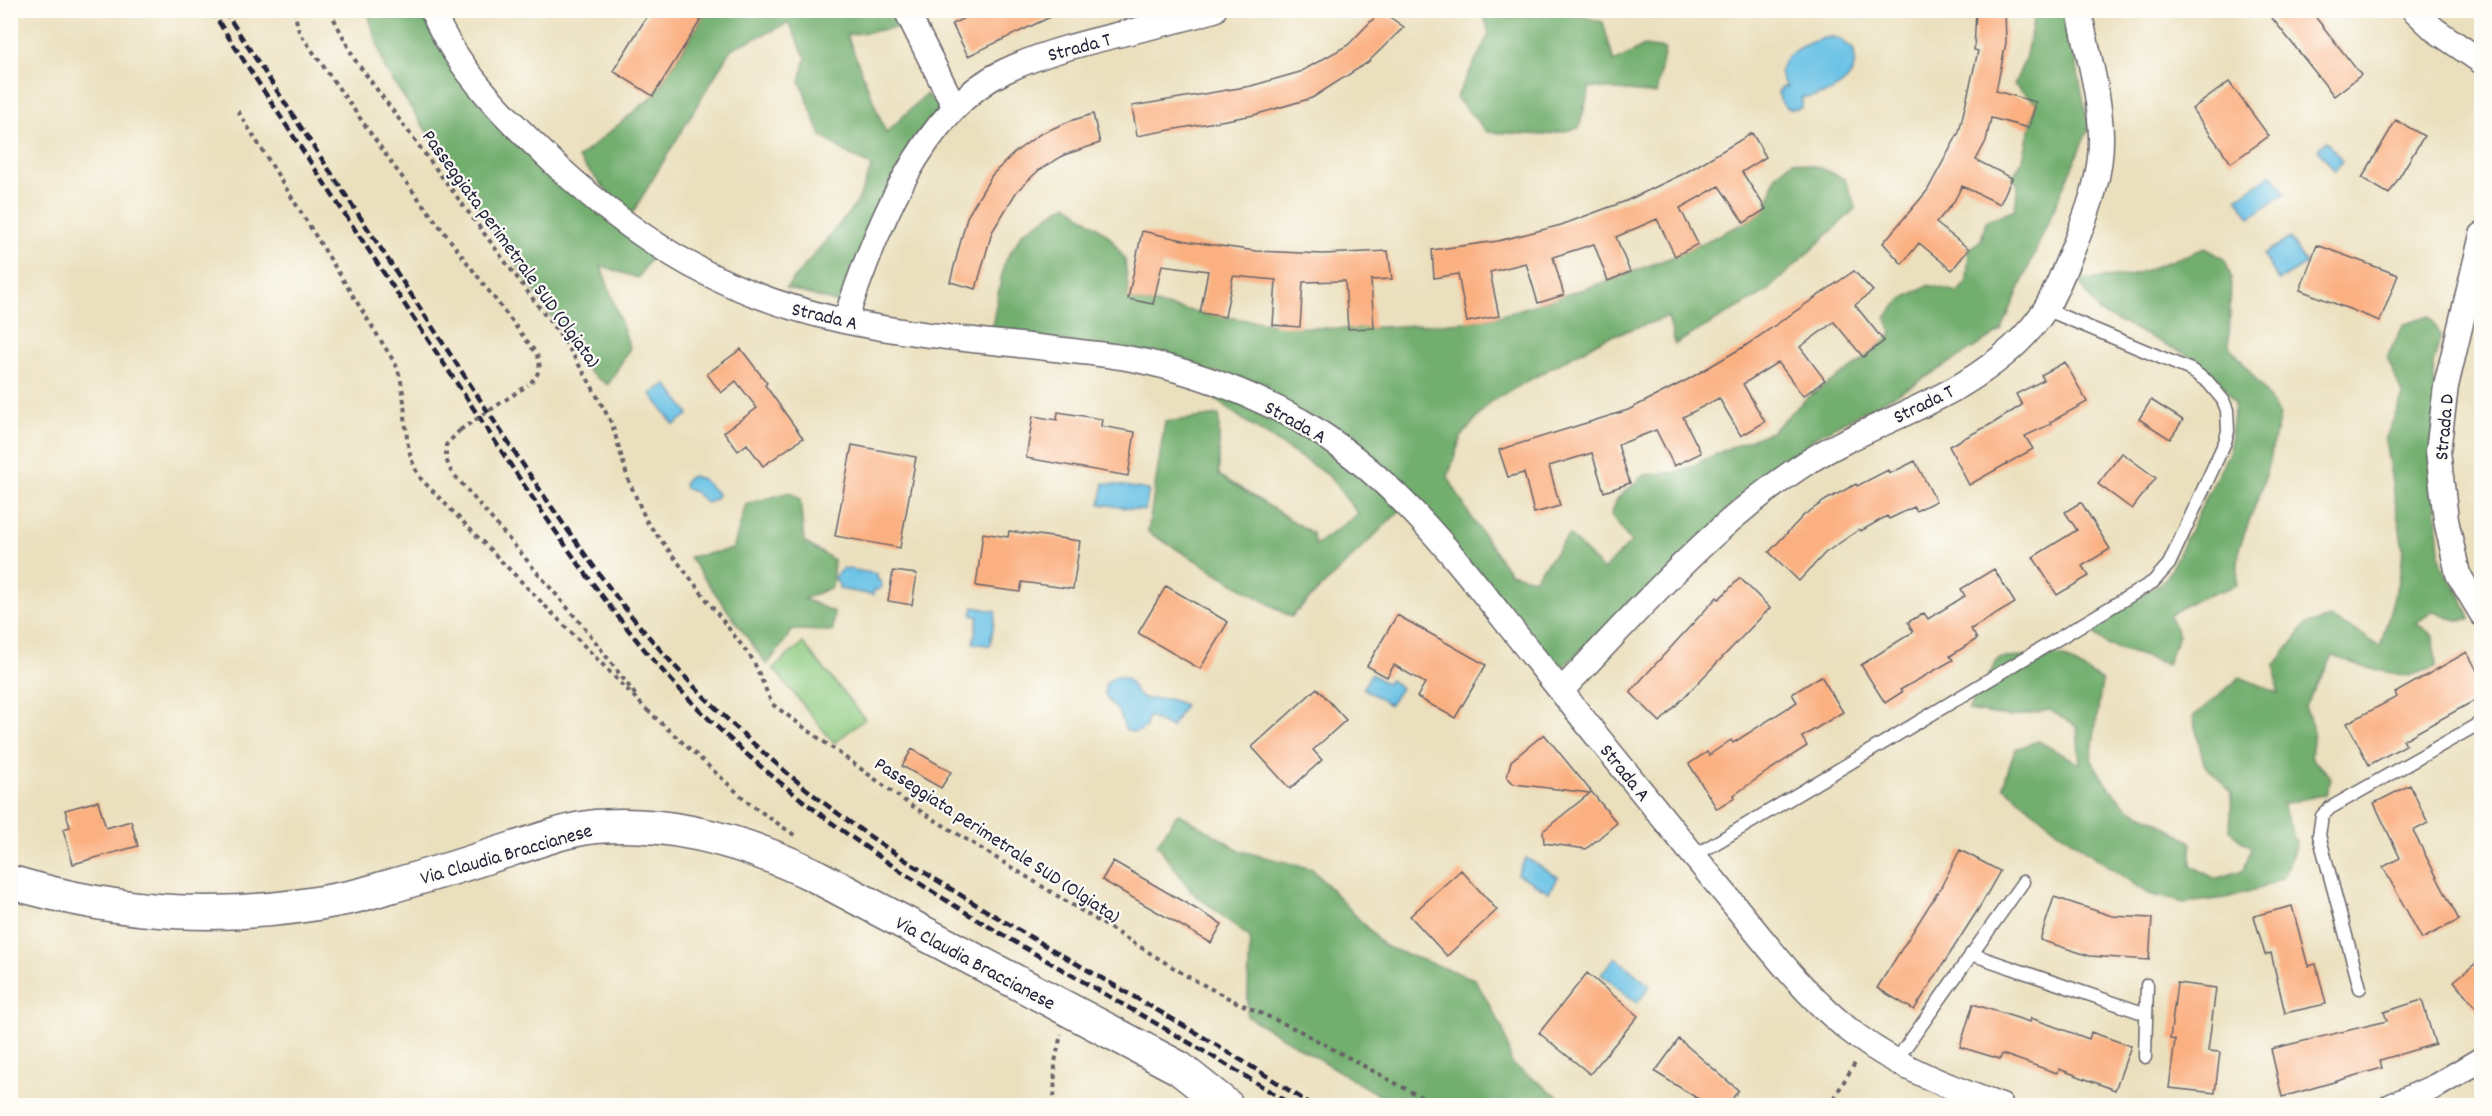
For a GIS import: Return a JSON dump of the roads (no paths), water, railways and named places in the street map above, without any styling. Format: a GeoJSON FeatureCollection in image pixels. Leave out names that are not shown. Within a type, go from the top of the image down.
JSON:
{"type":"FeatureCollection","features":[{"type":"Feature","properties":{"kind":"main road","name":"Via Claudia Braccianese"},"geometry":{"type":"LineString","coordinates":[[10,882],[52,894],[119,908],[189,913],[244,912],[347,898],[554,836],[603,826],[651,828],[697,834],[781,859],[1179,1068],[1227,1106]]}},
{"type":"Feature","properties":{"kind":"street","name":"Strada A"},"geometry":{"type":"LineString","coordinates":[[432,10],[448,41],[488,95],[539,149],[616,218],[665,251],[722,281],[778,303],[845,321],[1140,360],[1222,385],[1282,411],[1338,444],[1403,499],[1454,556],[1694,856],[1812,995],[1843,1025],[1895,1062],[1992,1104]]}},
{"type":"Feature","properties":{"kind":"street"},"geometry":{"type":"LineString","coordinates":[[906,10],[954,106]]}},
{"type":"Feature","properties":{"kind":"street","name":"Strada T"},"geometry":{"type":"LineString","coordinates":[[845,321],[863,266],[886,215],[931,137],[954,106],[993,77],[1036,58],[1214,10]]}},
{"type":"Feature","properties":{"kind":"street","name":"Strada T"},"geometry":{"type":"LineString","coordinates":[[1561,691],[1677,570],[1755,500],[1802,466],[1964,383],[2006,351],[2045,309],[2064,272],[2092,198],[2100,158],[2100,116],[2079,10]]}},
{"type":"Feature","properties":{"kind":"street"},"geometry":{"type":"LineString","coordinates":[[2414,10],[2435,30],[2481,62]]}},
{"type":"Feature","properties":{"kind":"street","name":"Strada D"},"geometry":{"type":"LineString","coordinates":[[2481,235],[2446,386],[2438,451],[2446,520],[2458,574],[2481,614]]}},
{"type":"Feature","properties":{"kind":"street"},"geometry":{"type":"LineString","coordinates":[[2391,1106],[2436,1086],[2481,1059]]}},
{"type":"Feature","properties":{"kind":"lane"},"geometry":{"type":"LineString","coordinates":[[1694,856],[2153,582],[2169,564],[2225,442],[2228,419],[2223,400],[2208,382],[2191,370],[2045,309]]}},
{"type":"Feature","properties":{"kind":"lane"},"geometry":{"type":"LineString","coordinates":[[2360,988],[2319,835],[2322,816],[2330,808],[2481,722]]}},
{"type":"Feature","properties":{"kind":"lane"},"geometry":{"type":"LineString","coordinates":[[1895,1062],[2023,882]]}},
{"type":"Feature","properties":{"kind":"lane"},"geometry":{"type":"LineString","coordinates":[[1971,954],[2146,1014]]}},
{"type":"Feature","properties":{"kind":"lane"},"geometry":{"type":"LineString","coordinates":[[2145,1057],[2147,985]]}},
{"type":"Feature","properties":{"kind":"water"},"geometry":{"type":"Polygon","coordinates":[[[1832,37],[1840,39],[1853,49],[1855,60],[1853,70],[1841,85],[1833,90],[1802,97],[1802,107],[1789,109],[1781,101],[1778,92],[1782,87],[1787,87],[1781,77],[1781,68],[1785,59],[1802,46],[1832,37]]]}},
{"type":"Feature","properties":{"kind":"water"},"geometry":{"type":"Polygon","coordinates":[[[2326,141],[2342,161],[2335,171],[2318,149],[2326,141]]]}},
{"type":"Feature","properties":{"kind":"water"},"geometry":{"type":"Polygon","coordinates":[[[2272,174],[2285,193],[2250,217],[2237,198],[2272,174]]]}},
{"type":"Feature","properties":{"kind":"water"},"geometry":{"type":"Polygon","coordinates":[[[2290,238],[2306,264],[2279,281],[2263,254],[2290,238]]]}},
{"type":"Feature","properties":{"kind":"water"},"geometry":{"type":"Polygon","coordinates":[[[666,384],[689,414],[674,425],[651,394],[666,384]]]}},
{"type":"Feature","properties":{"kind":"water"},"geometry":{"type":"Polygon","coordinates":[[[692,476],[702,479],[718,494],[717,498],[707,503],[685,488],[686,479],[692,476]]]}},
{"type":"Feature","properties":{"kind":"water"},"geometry":{"type":"Polygon","coordinates":[[[1104,483],[1149,490],[1145,511],[1100,504],[1104,483]]]}},
{"type":"Feature","properties":{"kind":"water"},"geometry":{"type":"Polygon","coordinates":[[[843,568],[877,574],[877,579],[881,581],[882,586],[879,590],[874,590],[873,595],[839,589],[834,577],[843,568]]]}},
{"type":"Feature","properties":{"kind":"water"},"geometry":{"type":"Polygon","coordinates":[[[973,607],[996,611],[990,646],[973,643],[978,617],[972,615],[973,607]]]}},
{"type":"Feature","properties":{"kind":"water"},"geometry":{"type":"Polygon","coordinates":[[[1371,674],[1387,684],[1390,680],[1401,688],[1390,705],[1363,688],[1371,674]]]}},
{"type":"Feature","properties":{"kind":"water"},"geometry":{"type":"Polygon","coordinates":[[[1116,676],[1128,679],[1137,694],[1145,699],[1169,699],[1185,705],[1171,728],[1148,716],[1144,729],[1133,732],[1125,729],[1119,713],[1105,695],[1107,682],[1116,676]]]}},
{"type":"Feature","properties":{"kind":"water"},"geometry":{"type":"Polygon","coordinates":[[[1526,858],[1558,877],[1549,892],[1517,874],[1526,858]]]}},
{"type":"Feature","properties":{"kind":"water"},"geometry":{"type":"Polygon","coordinates":[[[1615,957],[1650,986],[1637,1003],[1601,974],[1615,957]]]}},
{"type":"Feature","properties":{"kind":"railway"},"geometry":{"type":"LineString","coordinates":[[211,10],[562,541],[635,638],[689,699],[750,757],[851,837],[975,918],[1293,1106]]}},
{"type":"Feature","properties":{"kind":"railway"},"geometry":{"type":"LineString","coordinates":[[224,10],[557,515],[644,632],[707,700],[798,782],[886,848],[980,907],[1189,1029],[1313,1106]]}}]}
